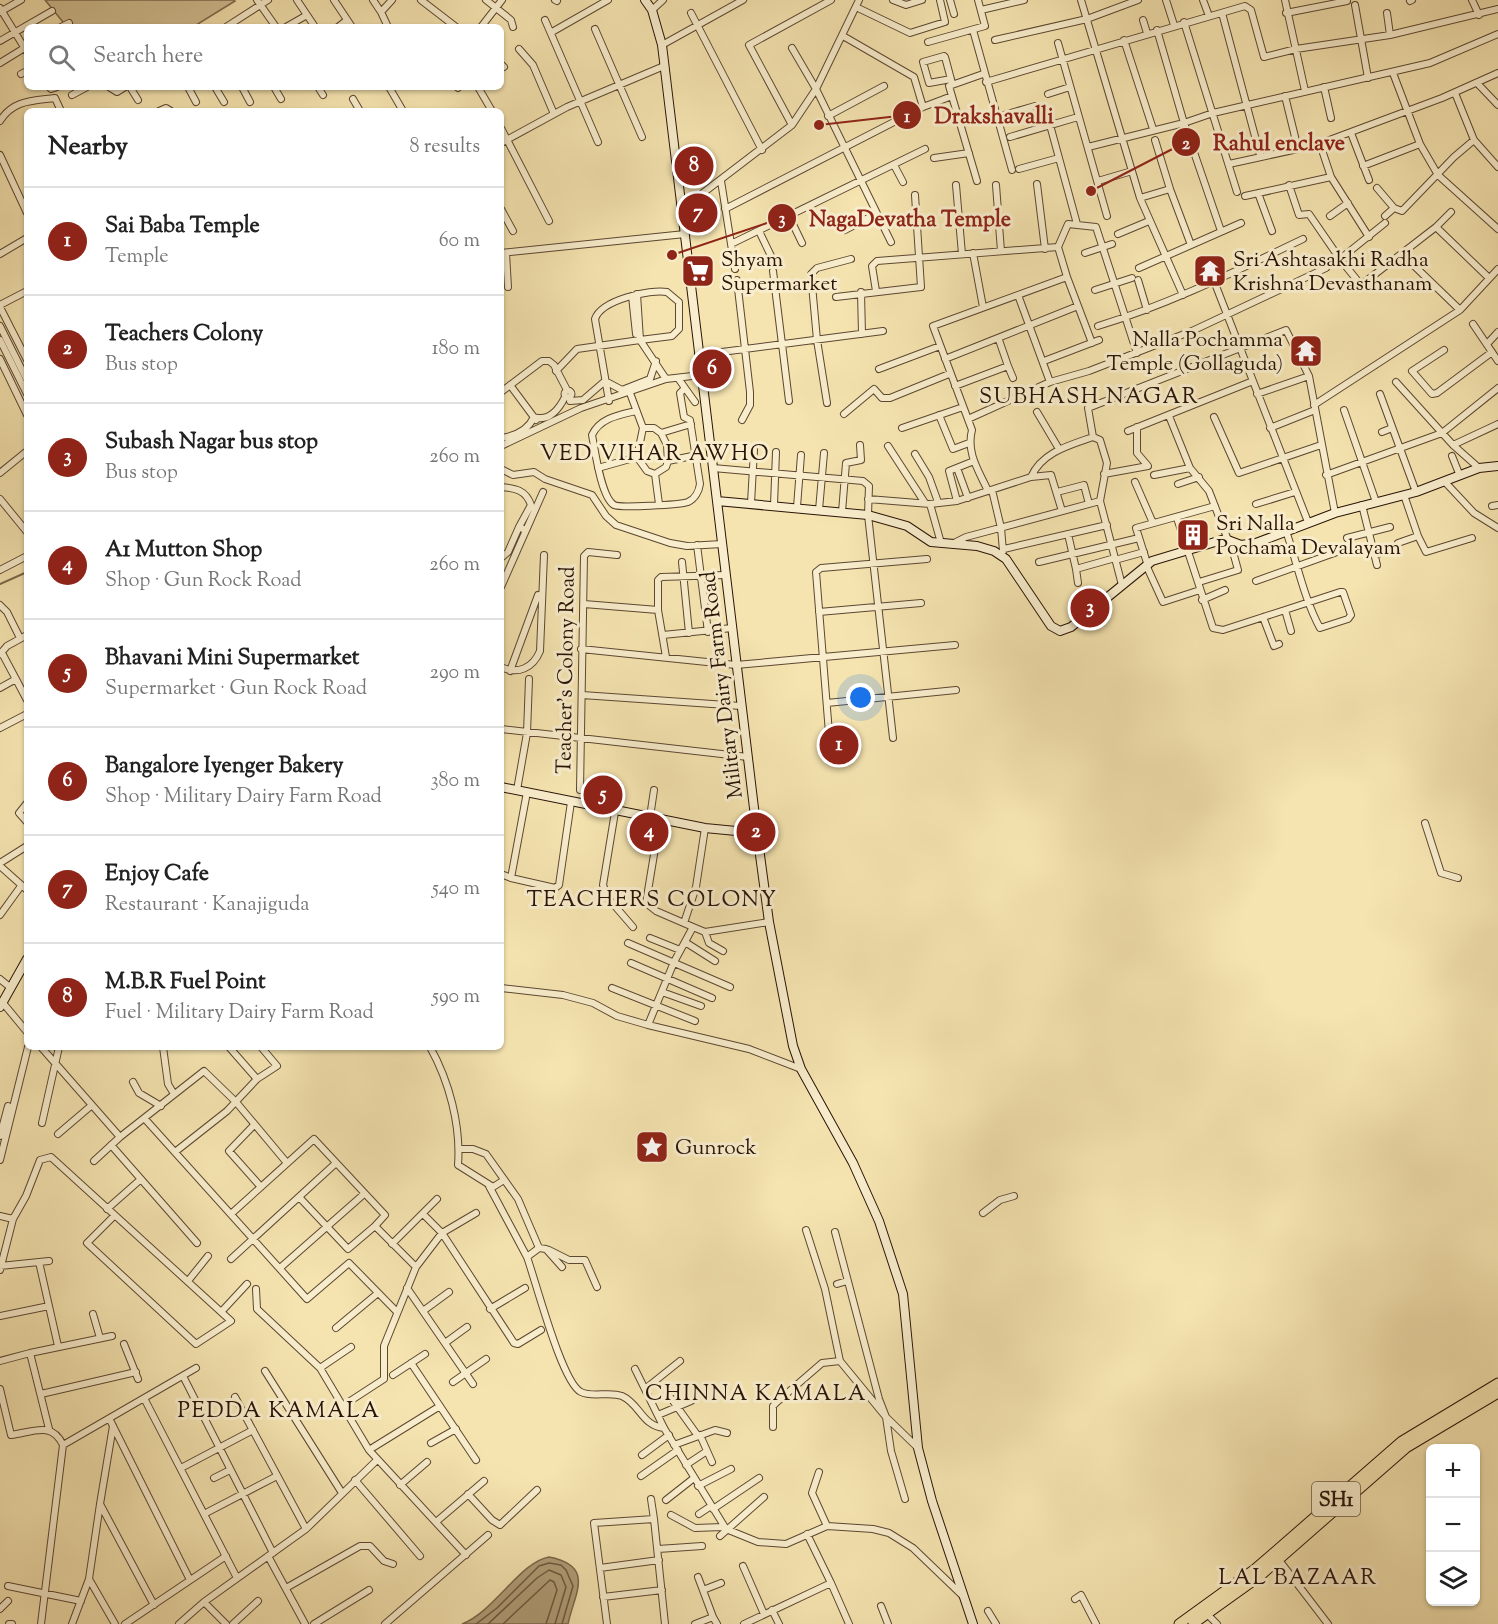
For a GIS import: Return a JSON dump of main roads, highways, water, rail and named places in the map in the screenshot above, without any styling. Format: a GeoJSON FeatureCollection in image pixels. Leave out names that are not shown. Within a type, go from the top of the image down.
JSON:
{"type":"FeatureCollection","features":[{"type":"Feature","properties":{"kind":"main road","name":"Military Dairy Farm Road"},"geometry":{"type":"LineString","coordinates":[[645,0],[652,10],[662,45],[757,833],[769,922],[793,1046],[801,1069],[857,1173],[879,1221],[903,1294],[918,1448],[932,1501],[973,1624]]}},
{"type":"Feature","properties":{"kind":"main road"},"geometry":{"type":"LineString","coordinates":[[717,501],[868,515],[898,522],[926,540],[977,546],[1002,552],[1052,626],[1060,632],[1071,627],[1148,567],[1152,561],[1188,549],[1229,541],[1248,545],[1335,513],[1416,492],[1479,468],[1498,466]]}},
{"type":"Feature","properties":{"kind":"main road"},"geometry":{"type":"LineString","coordinates":[[504,788],[615,812],[705,828],[757,833]]}},
{"type":"Feature","properties":{"kind":"main road"},"geometry":{"type":"LineString","coordinates":[[1,1005],[24,964]]}},
{"type":"Feature","properties":{"kind":"main road","name":"SH1"},"geometry":{"type":"LineString","coordinates":[[1179,1624],[1255,1569],[1402,1442],[1498,1383]]}},
{"type":"Feature","properties":{"kind":"main road","name":"SH1"},"geometry":{"type":"LineString","coordinates":[[1192,1624],[1279,1560],[1406,1448],[1498,1393]]}},
{"type":"Feature","properties":{"kind":"water"},"geometry":{"type":"Polygon","coordinates":[[[549,1557],[564,1561],[573,1567],[577,1574],[577,1592],[568,1624],[462,1624],[485,1609],[528,1568],[549,1557]]]}},
{"type":"Feature","properties":{"kind":"waterway"},"geometry":{"type":"LineString","coordinates":[[0,584],[24,573]]}},
{"type":"Feature","properties":{"kind":"place","name":"Drakshavalli"},"geometry":{"type":"Point","coordinates":[819,125]}},
{"type":"Feature","properties":{"kind":"place","name":"M.B.R Fuel Point"},"geometry":{"type":"Point","coordinates":[694,166]}},
{"type":"Feature","properties":{"kind":"place","name":"Rahul enclave"},"geometry":{"type":"Point","coordinates":[1091,191]}},
{"type":"Feature","properties":{"kind":"place","name":"Enjoy Cafe"},"geometry":{"type":"Point","coordinates":[698,213]}},
{"type":"Feature","properties":{"kind":"place","name":"NagaDevatha Temple"},"geometry":{"type":"Point","coordinates":[672,255]}},
{"type":"Feature","properties":{"kind":"place","name":"Shyam Supermarket"},"geometry":{"type":"Point","coordinates":[698,271]}},
{"type":"Feature","properties":{"kind":"place","name":"Sri Ashtasakhi Radha Krishna Devasthanam"},"geometry":{"type":"Point","coordinates":[1210,271]}},
{"type":"Feature","properties":{"kind":"place","name":"Nalla Pochamma Temple (Gollaguda)"},"geometry":{"type":"Point","coordinates":[1306,351]}},
{"type":"Feature","properties":{"kind":"place","name":"Bangalore Iyenger Bakery"},"geometry":{"type":"Point","coordinates":[712,369]}},
{"type":"Feature","properties":{"kind":"place","name":"Sri Nalla Pochama Devalayam"},"geometry":{"type":"Point","coordinates":[1193,535]}},
{"type":"Feature","properties":{"kind":"place","name":"Subash Nagar bus stop"},"geometry":{"type":"Point","coordinates":[1090,608]}},
{"type":"Feature","properties":{"kind":"place","name":"Sai Baba Temple"},"geometry":{"type":"Point","coordinates":[839,745]}},
{"type":"Feature","properties":{"kind":"place","name":"Bhavani Mini Supermarket"},"geometry":{"type":"Point","coordinates":[603,795]}},
{"type":"Feature","properties":{"kind":"place","name":"A1 Mutton Shop"},"geometry":{"type":"Point","coordinates":[649,832]}},
{"type":"Feature","properties":{"kind":"place","name":"Teachers Colony"},"geometry":{"type":"Point","coordinates":[756,832]}},
{"type":"Feature","properties":{"kind":"place","name":"Gunrock"},"geometry":{"type":"Point","coordinates":[652,1147]}},
{"type":"Feature","properties":{"kind":"district","name":"SUBHASH NAGAR"},"geometry":{"type":"Point","coordinates":[1089,395]}},
{"type":"Feature","properties":{"kind":"district","name":"VED VIHAR AWHO"},"geometry":{"type":"Point","coordinates":[655,452]}},
{"type":"Feature","properties":{"kind":"district","name":"TEACHERS COLONY"},"geometry":{"type":"Point","coordinates":[652,898]}},
{"type":"Feature","properties":{"kind":"district","name":"CHINNA KAMALA"},"geometry":{"type":"Point","coordinates":[756,1392]}},
{"type":"Feature","properties":{"kind":"district","name":"PEDDA KAMALA"},"geometry":{"type":"Point","coordinates":[279,1409]}},
{"type":"Feature","properties":{"kind":"district","name":"LAL BAZAAR"},"geometry":{"type":"Point","coordinates":[1298,1576]}}]}
